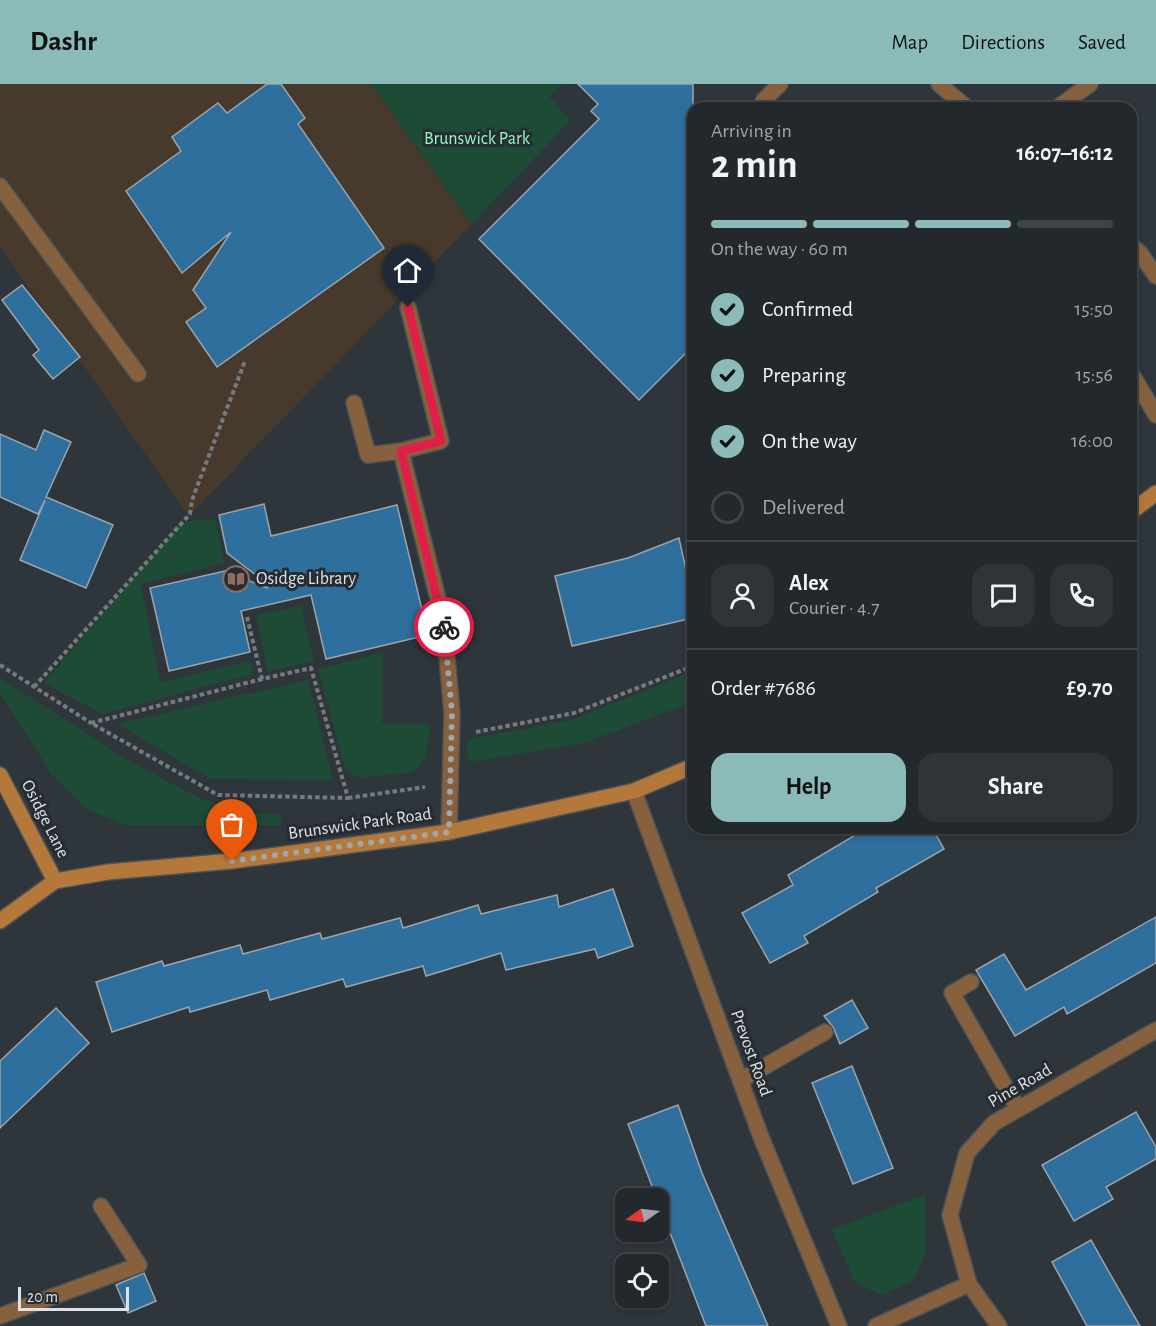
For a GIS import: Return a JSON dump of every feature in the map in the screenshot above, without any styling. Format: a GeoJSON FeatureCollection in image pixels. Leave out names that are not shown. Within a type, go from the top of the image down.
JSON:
{"type":"FeatureCollection","features":[{"type":"Feature","properties":{"kind":"street"},"geometry":{"type":"LineString","coordinates":[[763,101],[780,84]]}},
{"type":"Feature","properties":{"kind":"street"},"geometry":{"type":"LineString","coordinates":[[939,84],[960,102]]}},
{"type":"Feature","properties":{"kind":"street"},"geometry":{"type":"LineString","coordinates":[[1065,102],[1090,84]]}},
{"type":"Feature","properties":{"kind":"street"},"geometry":{"type":"LineString","coordinates":[[0,186],[138,375]]}},
{"type":"Feature","properties":{"kind":"street"},"geometry":{"type":"LineString","coordinates":[[1137,250],[1156,276]]}},
{"type":"Feature","properties":{"kind":"street"},"geometry":{"type":"LineString","coordinates":[[354,403],[368,455],[401,451],[441,441],[408,307]]}},
{"type":"Feature","properties":{"kind":"street"},"geometry":{"type":"LineString","coordinates":[[1137,383],[1156,415]]}},
{"type":"Feature","properties":{"kind":"street"},"geometry":{"type":"LineString","coordinates":[[401,451],[444,623],[452,713],[449,832]]}},
{"type":"Feature","properties":{"kind":"street"},"geometry":{"type":"LineString","coordinates":[[1137,507],[1156,493]]}},
{"type":"Feature","properties":{"kind":"street","name":"Brunswick Park Road"},"geometry":{"type":"LineString","coordinates":[[0,921],[55,881],[108,872],[232,861],[449,832],[634,791],[687,769]]}},
{"type":"Feature","properties":{"kind":"street","name":"Osidge Lane"},"geometry":{"type":"LineString","coordinates":[[0,775],[55,881]]}},
{"type":"Feature","properties":{"kind":"street","name":"Prevost Road"},"geometry":{"type":"LineString","coordinates":[[634,791],[741,1080],[839,1326]]}},
{"type":"Feature","properties":{"kind":"street"},"geometry":{"type":"LineString","coordinates":[[971,982],[952,993],[1018,1109]]}},
{"type":"Feature","properties":{"kind":"street","name":"Pine Road"},"geometry":{"type":"LineString","coordinates":[[969,1284],[950,1215],[967,1153],[994,1123],[1156,1030]]}},
{"type":"Feature","properties":{"kind":"street"},"geometry":{"type":"LineString","coordinates":[[741,1080],[825,1032]]}},
{"type":"Feature","properties":{"kind":"street"},"geometry":{"type":"LineString","coordinates":[[0,1317],[139,1265],[101,1206]]}},
{"type":"Feature","properties":{"kind":"street"},"geometry":{"type":"LineString","coordinates":[[876,1326],[969,1284],[999,1326]]}},
{"type":"Feature","properties":{"kind":"path"},"geometry":{"type":"LineString","coordinates":[[34,687],[190,514],[192,500],[245,360]]}},
{"type":"Feature","properties":{"kind":"path"},"geometry":{"type":"LineString","coordinates":[[247,617],[262,679]]}},
{"type":"Feature","properties":{"kind":"path"},"geometry":{"type":"LineString","coordinates":[[0,665],[91,723],[218,795],[348,798],[451,783]]}},
{"type":"Feature","properties":{"kind":"path"},"geometry":{"type":"LineString","coordinates":[[91,723],[311,668],[348,798]]}},
{"type":"Feature","properties":{"kind":"path"},"geometry":{"type":"LineString","coordinates":[[452,736],[574,713],[687,668]]}},
{"type":"Feature","properties":{"kind":"shaded area"},"geometry":{"type":"Polygon","coordinates":[[[0,84],[371,84],[471,224],[189,516],[0,247],[0,84]]]}},
{"type":"Feature","properties":{"kind":"green space","name":"Brunswick Park"},"geometry":{"type":"Polygon","coordinates":[[[371,84],[563,84],[549,96],[570,121],[472,224],[371,84]]]}},
{"type":"Feature","properties":{"kind":"green space"},"geometry":{"type":"Polygon","coordinates":[[[215,519],[224,563],[141,584],[160,682],[250,661],[253,674],[102,714],[44,683],[180,522],[215,519]]]}},
{"type":"Feature","properties":{"kind":"green space"},"geometry":{"type":"Polygon","coordinates":[[[301,606],[314,661],[268,671],[256,615],[301,606]]]}},
{"type":"Feature","properties":{"kind":"green space"},"geometry":{"type":"Polygon","coordinates":[[[383,652],[382,723],[431,724],[426,757],[413,772],[361,778],[346,771],[318,669],[383,652]]]}},
{"type":"Feature","properties":{"kind":"green space"},"geometry":{"type":"Polygon","coordinates":[[[687,673],[687,704],[584,743],[469,762],[466,740],[575,719],[687,673]]]}},
{"type":"Feature","properties":{"kind":"green space"},"geometry":{"type":"Polygon","coordinates":[[[0,678],[128,760],[197,797],[238,811],[280,815],[282,825],[124,825],[85,808],[52,775],[0,693],[0,678]]]}},
{"type":"Feature","properties":{"kind":"green space"},"geometry":{"type":"Polygon","coordinates":[[[308,680],[333,780],[210,779],[117,724],[308,680]]]}},
{"type":"Feature","properties":{"kind":"green space"},"geometry":{"type":"Polygon","coordinates":[[[925,1195],[926,1254],[913,1281],[882,1295],[855,1283],[832,1229],[925,1195]]]}},
{"type":"Feature","properties":{"kind":"building"},"geometry":{"type":"Polygon","coordinates":[[[267,84],[281,84],[305,118],[298,124],[384,248],[217,367],[186,322],[206,308],[193,290],[231,232],[182,273],[126,191],[181,151],[172,137],[218,103],[227,113],[267,84]]]}},
{"type":"Feature","properties":{"kind":"building"},"geometry":{"type":"Polygon","coordinates":[[[578,84],[693,84],[693,102],[687,102],[687,352],[639,400],[479,239],[599,119],[591,111],[598,104],[578,84]]]}},
{"type":"Feature","properties":{"kind":"building"},"geometry":{"type":"Polygon","coordinates":[[[22,285],[80,357],[53,379],[33,355],[39,350],[2,300],[22,285]]]}},
{"type":"Feature","properties":{"kind":"building"},"geometry":{"type":"Polygon","coordinates":[[[44,430],[71,442],[46,497],[113,525],[86,588],[20,560],[45,500],[38,514],[0,497],[0,434],[36,450],[44,430]]]}},
{"type":"Feature","properties":{"kind":"building"},"geometry":{"type":"Polygon","coordinates":[[[264,504],[271,536],[397,505],[428,635],[326,659],[311,595],[241,611],[250,652],[169,671],[150,588],[225,571],[267,588],[269,585],[227,553],[219,515],[264,504]]]}},
{"type":"Feature","properties":{"kind":"building"},"geometry":{"type":"Polygon","coordinates":[[[679,538],[687,575],[687,619],[572,646],[555,576],[628,558],[679,538]]]}},
{"type":"Feature","properties":{"kind":"building"},"geometry":{"type":"Polygon","coordinates":[[[857,834],[935,834],[944,849],[876,888],[878,892],[804,936],[808,943],[770,963],[742,913],[793,885],[788,875],[857,834]]]}},
{"type":"Feature","properties":{"kind":"building"},"geometry":{"type":"Polygon","coordinates":[[[613,889],[633,946],[598,958],[595,949],[506,970],[501,953],[426,976],[423,966],[346,987],[343,979],[270,1000],[267,990],[190,1012],[189,1007],[112,1032],[96,982],[162,961],[164,966],[240,945],[243,954],[320,933],[322,939],[400,918],[403,928],[478,905],[481,914],[557,895],[559,907],[613,889]]]}},
{"type":"Feature","properties":{"kind":"building"},"geometry":{"type":"Polygon","coordinates":[[[1156,917],[1156,963],[1067,1014],[1064,1007],[1015,1036],[976,970],[1004,954],[1026,990],[1156,917]]]}},
{"type":"Feature","properties":{"kind":"building"},"geometry":{"type":"Polygon","coordinates":[[[852,1000],[868,1028],[840,1044],[833,1027],[824,1016],[852,1000]]]}},
{"type":"Feature","properties":{"kind":"building"},"geometry":{"type":"Polygon","coordinates":[[[56,1008],[89,1043],[0,1128],[0,1061],[56,1008]]]}},
{"type":"Feature","properties":{"kind":"building"},"geometry":{"type":"Polygon","coordinates":[[[852,1066],[893,1168],[853,1184],[812,1083],[852,1066]]]}},
{"type":"Feature","properties":{"kind":"building"},"geometry":{"type":"Polygon","coordinates":[[[678,1105],[702,1173],[768,1326],[706,1326],[669,1230],[669,1188],[653,1188],[628,1124],[678,1105]]]}},
{"type":"Feature","properties":{"kind":"building"},"geometry":{"type":"Polygon","coordinates":[[[1136,1112],[1156,1147],[1156,1159],[1106,1187],[1113,1199],[1074,1221],[1042,1165],[1136,1112]]]}},
{"type":"Feature","properties":{"kind":"building"},"geometry":{"type":"Polygon","coordinates":[[[1091,1240],[1140,1326],[1087,1326],[1052,1262],[1091,1240]]]}},
{"type":"Feature","properties":{"kind":"building"},"geometry":{"type":"Polygon","coordinates":[[[144,1273],[156,1301],[128,1313],[116,1285],[144,1273]]]}},
{"type":"Feature","properties":{"kind":"way so far"},"geometry":{"type":"LineString","coordinates":[[232,861],[449,832],[452,713],[444,627]]}},
{"type":"Feature","properties":{"kind":"place","name":"Osidge Library"},"geometry":{"type":"Point","coordinates":[236,579]}},
{"type":"Feature","properties":{"kind":"route"},"geometry":{"type":"LineString","coordinates":[[408,307],[441,441],[401,451],[444,627]]}}]}
